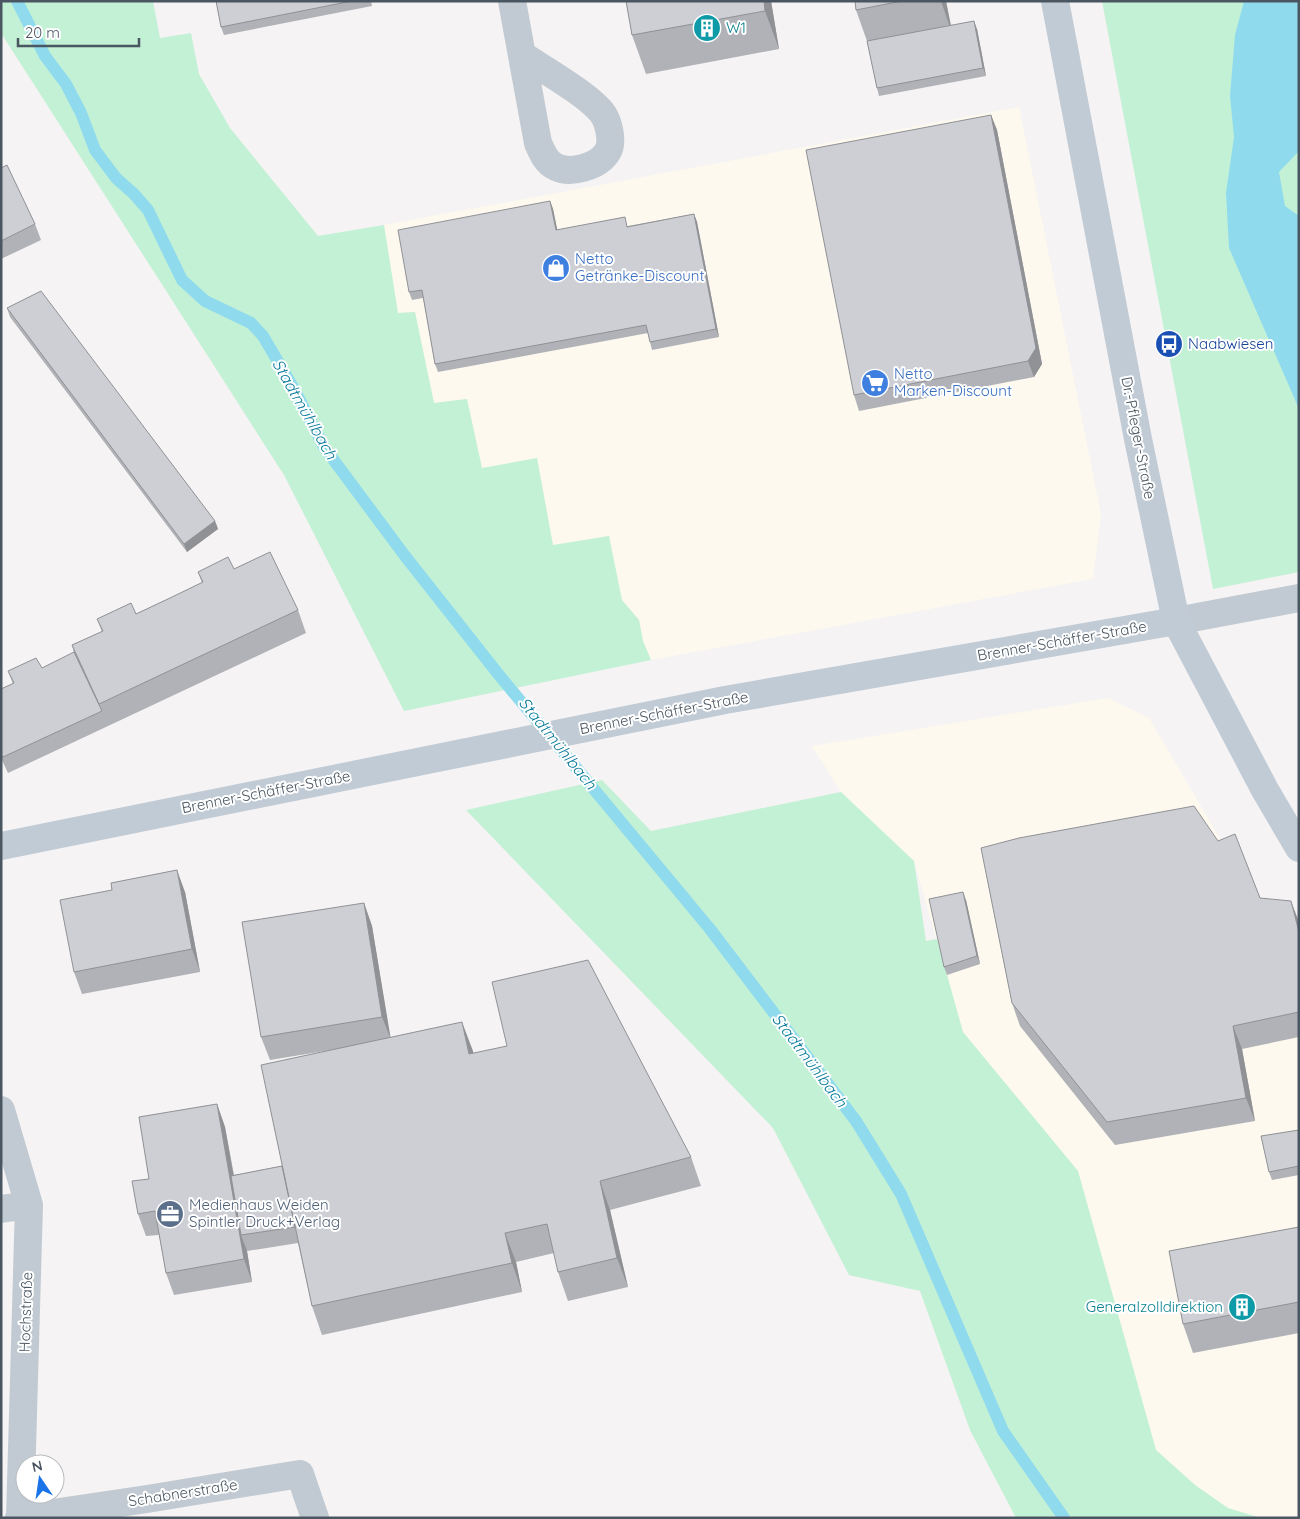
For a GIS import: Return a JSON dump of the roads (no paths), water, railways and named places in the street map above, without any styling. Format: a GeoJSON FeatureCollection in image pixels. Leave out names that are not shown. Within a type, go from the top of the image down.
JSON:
{"type":"FeatureCollection","features":[{"type":"Feature","properties":{"kind":"main road","name":"Dr.-Pfleger-Straße"},"geometry":{"type":"LineString","coordinates":[[1055,1],[1136,429],[1176,621],[1265,790],[1299,848]]}},
{"type":"Feature","properties":{"kind":"main road","name":"Brenner-Schäffer-Straße"},"geometry":{"type":"LineString","coordinates":[[1,846],[725,700],[1176,621]]}},
{"type":"Feature","properties":{"kind":"street"},"geometry":{"type":"LineString","coordinates":[[512,1],[522,55]]}},
{"type":"Feature","properties":{"kind":"street","name":"Brenner-Schäffer-Straße"},"geometry":{"type":"LineString","coordinates":[[1176,621],[1299,598]]}},
{"type":"Feature","properties":{"kind":"street","name":"Hochstraße"},"geometry":{"type":"LineString","coordinates":[[1,1110],[29,1205],[20,1518]]}},
{"type":"Feature","properties":{"kind":"street"},"geometry":{"type":"LineString","coordinates":[[1,1209],[29,1205]]}},
{"type":"Feature","properties":{"kind":"street","name":"Schabnerstraße"},"geometry":{"type":"LineString","coordinates":[[20,1518],[300,1474],[315,1518]]}},
{"type":"Feature","properties":{"kind":"water"},"geometry":{"type":"Polygon","coordinates":[[[1244,1],[1299,1],[1299,151],[1279,172],[1285,206],[1299,216],[1299,409],[1229,248],[1226,193],[1234,137],[1230,96],[1235,35],[1244,1]]]}},
{"type":"Feature","properties":{"kind":"waterway","name":"Stadtmühlbach"},"geometry":{"type":"LineString","coordinates":[[17,1],[45,56],[66,84],[81,113],[95,150],[116,178],[148,210],[182,280],[205,301],[251,323],[263,336],[294,389],[324,447],[405,556],[499,675],[710,929],[856,1121],[901,1194],[1003,1431],[1064,1518]]}},
{"type":"Feature","properties":{"kind":"place","name":"W1"},"geometry":{"type":"Point","coordinates":[707,28]}},
{"type":"Feature","properties":{"kind":"place","name":"Netto Getränke-Discount"},"geometry":{"type":"Point","coordinates":[556,268]}},
{"type":"Feature","properties":{"kind":"place","name":"Naabwiesen"},"geometry":{"type":"Point","coordinates":[1169,344]}},
{"type":"Feature","properties":{"kind":"place","name":"Netto Marken-Discount"},"geometry":{"type":"Point","coordinates":[875,383]}},
{"type":"Feature","properties":{"kind":"place","name":"Medienhaus Weiden Spintler Druck+Verlag"},"geometry":{"type":"Point","coordinates":[170,1214]}},
{"type":"Feature","properties":{"kind":"place","name":"Generalzolldirektion"},"geometry":{"type":"Point","coordinates":[1242,1307]}}]}
